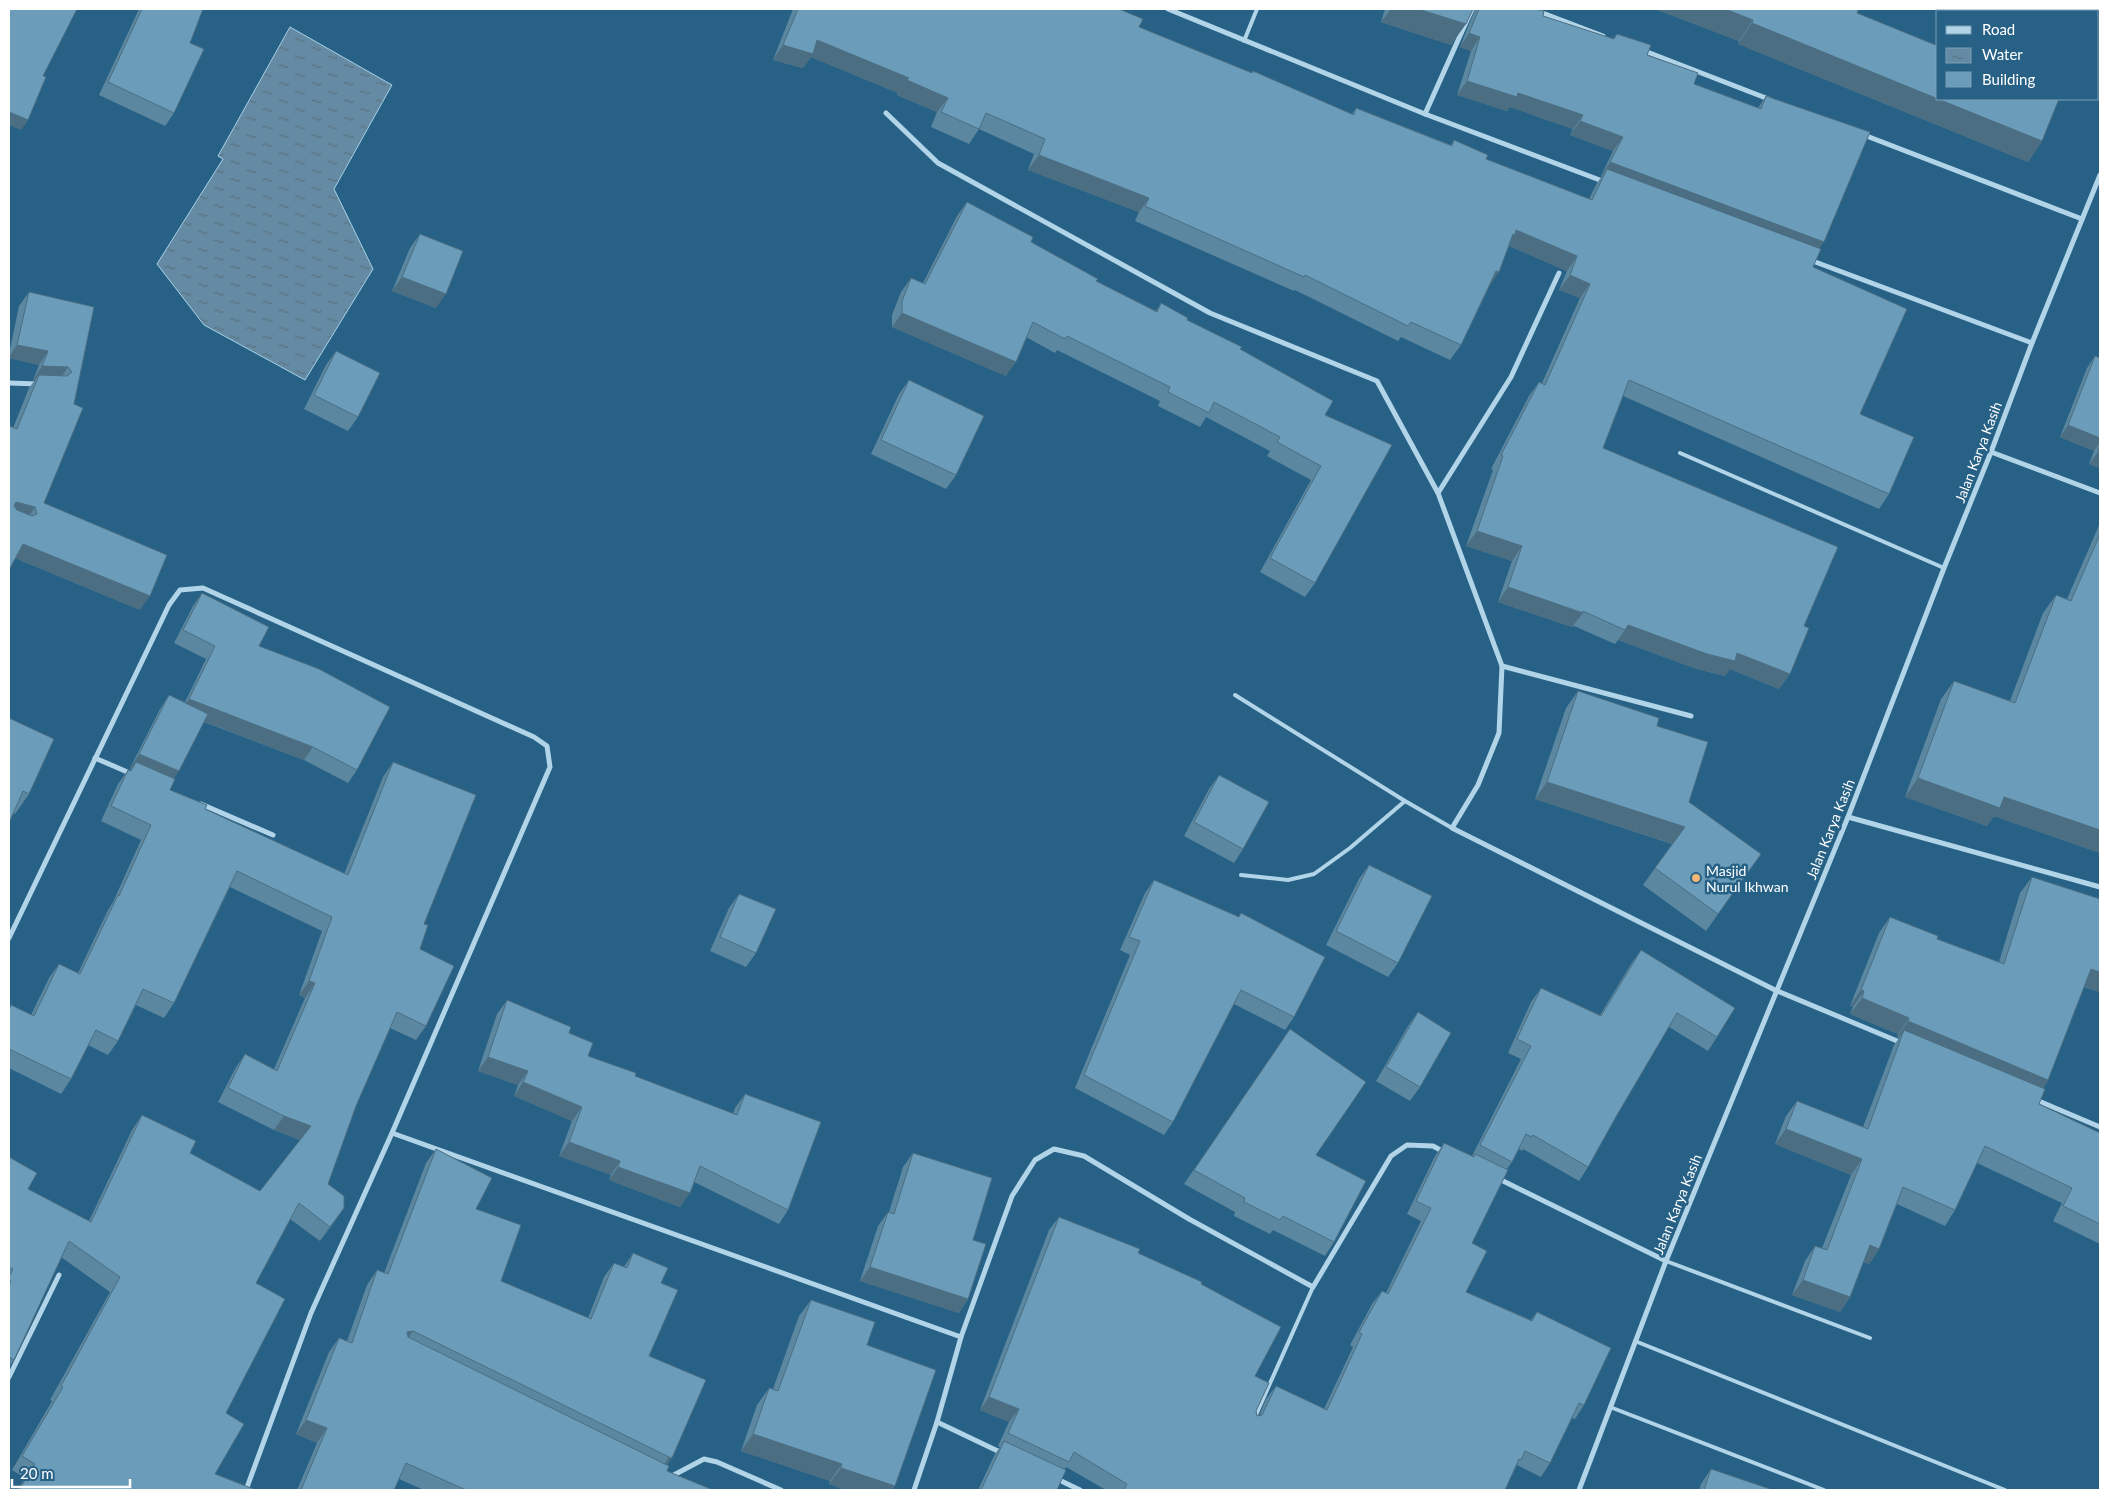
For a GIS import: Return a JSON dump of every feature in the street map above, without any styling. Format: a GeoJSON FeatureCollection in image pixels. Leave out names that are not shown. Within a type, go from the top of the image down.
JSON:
{"type":"FeatureCollection","features":[{"type":"Feature","properties":{"kind":"street"},"geometry":{"type":"LineString","coordinates":[[1168,9],[1425,114],[1612,185]]}},
{"type":"Feature","properties":{"kind":"street"},"geometry":{"type":"LineString","coordinates":[[1425,114],[1472,9]]}},
{"type":"Feature","properties":{"kind":"street"},"geometry":{"type":"LineString","coordinates":[[1532,9],[1606,37]]}},
{"type":"Feature","properties":{"kind":"street"},"geometry":{"type":"LineString","coordinates":[[1633,47],[1780,103]]}},
{"type":"Feature","properties":{"kind":"street"},"geometry":{"type":"LineString","coordinates":[[886,113],[938,163],[1201,308],[1377,381],[1438,493],[1502,666],[1499,733],[1478,785],[1452,828],[1775,990],[1911,1047]]}},
{"type":"Feature","properties":{"kind":"street"},"geometry":{"type":"LineString","coordinates":[[1854,131],[2082,219]]}},
{"type":"Feature","properties":{"kind":"street","name":"Jalan Karya Kasih"},"geometry":{"type":"LineString","coordinates":[[1579,1490],[1666,1261],[1775,990],[1848,817],[1944,568],[1992,452],[2032,343],[2100,175]]}},
{"type":"Feature","properties":{"kind":"street"},"geometry":{"type":"LineString","coordinates":[[1808,259],[2032,343]]}},
{"type":"Feature","properties":{"kind":"street"},"geometry":{"type":"LineString","coordinates":[[1438,493],[1511,377],[1559,274]]}},
{"type":"Feature","properties":{"kind":"street"},"geometry":{"type":"LineString","coordinates":[[9,383],[48,384]]}},
{"type":"Feature","properties":{"kind":"street"},"geometry":{"type":"LineString","coordinates":[[1992,452],[2100,493]]}},
{"type":"Feature","properties":{"kind":"street"},"geometry":{"type":"LineString","coordinates":[[9,938],[169,605],[180,590],[203,588],[534,737],[547,746],[550,766],[392,1134],[311,1313],[246,1490]]}},
{"type":"Feature","properties":{"kind":"street"},"geometry":{"type":"LineString","coordinates":[[1502,666],[1691,716]]}},
{"type":"Feature","properties":{"kind":"street"},"geometry":{"type":"LineString","coordinates":[[95,758],[140,777]]}},
{"type":"Feature","properties":{"kind":"street"},"geometry":{"type":"LineString","coordinates":[[193,800],[273,835]]}},
{"type":"Feature","properties":{"kind":"street"},"geometry":{"type":"LineString","coordinates":[[1848,817],[2100,887]]}},
{"type":"Feature","properties":{"kind":"street"},"geometry":{"type":"LineString","coordinates":[[2028,1096],[2100,1127]]}},
{"type":"Feature","properties":{"kind":"street"},"geometry":{"type":"LineString","coordinates":[[392,1134],[961,1337]]}},
{"type":"Feature","properties":{"kind":"street"},"geometry":{"type":"LineString","coordinates":[[914,1490],[937,1422],[961,1337],[1012,1196],[1035,1160],[1054,1148],[1084,1156],[1189,1219],[1313,1287],[1392,1156],[1408,1145],[1433,1146],[1451,1155]]}},
{"type":"Feature","properties":{"kind":"street"},"geometry":{"type":"LineString","coordinates":[[1496,1177],[1666,1261]]}},
{"type":"Feature","properties":{"kind":"street"},"geometry":{"type":"LineString","coordinates":[[9,1377],[59,1276]]}},
{"type":"Feature","properties":{"kind":"street"},"geometry":{"type":"LineString","coordinates":[[937,1422],[1009,1456]]}},
{"type":"Feature","properties":{"kind":"street"},"geometry":{"type":"LineString","coordinates":[[664,1476],[671,1477],[704,1459],[717,1462],[781,1490]]}},
{"type":"Feature","properties":{"kind":"street"},"geometry":{"type":"LineString","coordinates":[[1045,1473],[1080,1490]]}},
{"type":"Feature","properties":{"kind":"lane"},"geometry":{"type":"LineString","coordinates":[[1244,41],[1257,9]]}},
{"type":"Feature","properties":{"kind":"lane"},"geometry":{"type":"LineString","coordinates":[[1680,453],[1944,568]]}},
{"type":"Feature","properties":{"kind":"lane"},"geometry":{"type":"LineString","coordinates":[[1234,695],[1405,802],[1452,828]]}},
{"type":"Feature","properties":{"kind":"lane"},"geometry":{"type":"LineString","coordinates":[[1242,875],[1288,880],[1314,874],[1350,848],[1405,802]]}},
{"type":"Feature","properties":{"kind":"lane"},"geometry":{"type":"LineString","coordinates":[[1666,1261],[1870,1338]]}},
{"type":"Feature","properties":{"kind":"lane"},"geometry":{"type":"LineString","coordinates":[[1250,1426],[1313,1287]]}},
{"type":"Feature","properties":{"kind":"lane"},"geometry":{"type":"LineString","coordinates":[[1635,1341],[2005,1490]]}},
{"type":"Feature","properties":{"kind":"lane"},"geometry":{"type":"LineString","coordinates":[[1610,1407],[1824,1490]]}},
{"type":"Feature","properties":{"kind":"water"},"geometry":{"type":"Polygon","coordinates":[[[290,27],[392,85],[334,189],[373,269],[305,380],[204,325],[157,264],[223,159],[218,156],[290,27]]]}},
{"type":"Feature","properties":{"kind":"building"},"geometry":{"type":"Polygon","coordinates":[[[9,9],[77,9],[43,76],[46,77],[28,120],[9,112],[9,9]]]}},
{"type":"Feature","properties":{"kind":"building"},"geometry":{"type":"Polygon","coordinates":[[[142,9],[203,9],[190,43],[204,49],[174,113],[108,82],[142,9]]]}},
{"type":"Feature","properties":{"kind":"building"},"geometry":{"type":"Polygon","coordinates":[[[798,9],[1119,9],[1143,19],[1139,27],[1252,73],[1253,71],[1354,115],[1356,108],[1452,146],[1454,140],[1488,155],[1486,159],[1592,200],[1607,169],[1821,249],[1813,267],[1907,309],[1860,414],[1914,437],[1889,494],[1629,380],[1603,448],[1838,547],[1804,626],[1809,628],[1790,674],[1737,653],[1735,661],[1707,654],[1628,625],[1625,630],[1583,611],[1583,613],[1508,587],[1522,546],[1477,531],[1503,456],[1501,455],[1539,382],[1545,385],[1590,284],[1570,275],[1577,256],[1516,230],[1499,272],[1496,271],[1461,345],[1411,322],[1408,326],[1305,275],[1304,277],[1145,206],[1149,198],[1039,155],[1045,139],[986,113],[979,129],[941,112],[948,98],[907,80],[909,78],[817,40],[813,54],[783,45],[798,9]]]}},
{"type":"Feature","properties":{"kind":"building"},"geometry":{"type":"Polygon","coordinates":[[[1418,9],[1473,9],[1466,24],[1418,9]]]}},
{"type":"Feature","properties":{"kind":"building"},"geometry":{"type":"Polygon","coordinates":[[[1479,9],[1535,9],[1544,11],[1543,16],[1614,39],[1617,34],[1651,45],[1647,55],[1698,73],[1694,84],[1761,109],[1766,96],[1870,132],[1824,242],[1610,162],[1623,137],[1580,121],[1583,115],[1518,93],[1517,97],[1467,81],[1480,37],[1469,33],[1479,9]]]}},
{"type":"Feature","properties":{"kind":"building"},"geometry":{"type":"Polygon","coordinates":[[[1725,9],[1859,9],[1857,13],[1936,45],[1936,98],[1752,23],[1753,20],[1725,9]]]}},
{"type":"Feature","properties":{"kind":"building"},"geometry":{"type":"Polygon","coordinates":[[[1940,100],[2059,100],[2042,141],[1940,100]]]}},
{"type":"Feature","properties":{"kind":"building"},"geometry":{"type":"Polygon","coordinates":[[[967,202],[1033,237],[1031,242],[1098,279],[1096,281],[1157,312],[1161,303],[1188,318],[1187,320],[1242,347],[1240,349],[1333,401],[1325,415],[1392,445],[1315,583],[1270,558],[1321,466],[1277,442],[1280,437],[1214,402],[1209,413],[1168,392],[1170,387],[1067,336],[1065,339],[1033,322],[1016,362],[902,313],[902,301],[911,278],[925,284],[967,202]]]}},
{"type":"Feature","properties":{"kind":"building"},"geometry":{"type":"Polygon","coordinates":[[[420,234],[463,251],[446,294],[402,277],[420,234]]]}},
{"type":"Feature","properties":{"kind":"building"},"geometry":{"type":"Polygon","coordinates":[[[29,292],[94,307],[74,404],[83,408],[44,503],[167,555],[150,596],[23,544],[9,570],[9,426],[17,429],[39,375],[67,376],[72,372],[68,367],[42,366],[48,351],[17,345],[29,292]],[[16,502],[14,506],[17,510],[32,516],[37,514],[35,507],[16,502]]]}},
{"type":"Feature","properties":{"kind":"building"},"geometry":{"type":"Polygon","coordinates":[[[336,351],[380,373],[358,417],[314,395],[336,351]]]}},
{"type":"Feature","properties":{"kind":"building"},"geometry":{"type":"Polygon","coordinates":[[[2095,356],[2100,358],[2100,438],[2068,425],[2095,356]]]}},
{"type":"Feature","properties":{"kind":"building"},"geometry":{"type":"Polygon","coordinates":[[[909,380],[984,416],[956,475],[881,440],[909,380]]]}},
{"type":"Feature","properties":{"kind":"building"},"geometry":{"type":"Polygon","coordinates":[[[2100,534],[2100,830],[2004,797],[2000,808],[1918,778],[1954,681],[2015,703],[2056,595],[2071,601],[2100,534]]]}},
{"type":"Feature","properties":{"kind":"building"},"geometry":{"type":"Polygon","coordinates":[[[202,593],[269,627],[259,646],[319,669],[390,707],[357,770],[313,747],[189,699],[215,646],[183,630],[202,593]]]}},
{"type":"Feature","properties":{"kind":"building"},"geometry":{"type":"Polygon","coordinates":[[[1578,691],[1659,718],[1657,726],[1708,742],[1689,802],[1761,854],[1718,914],[1655,868],[1685,827],[1547,782],[1578,691]]]}},
{"type":"Feature","properties":{"kind":"building"},"geometry":{"type":"Polygon","coordinates":[[[169,695],[208,714],[179,771],[139,754],[169,695]]]}},
{"type":"Feature","properties":{"kind":"building"},"geometry":{"type":"Polygon","coordinates":[[[9,718],[54,739],[29,794],[23,791],[9,823],[9,718]]]}},
{"type":"Feature","properties":{"kind":"building"},"geometry":{"type":"Polygon","coordinates":[[[136,762],[175,779],[170,790],[207,805],[205,809],[348,875],[393,762],[476,795],[424,924],[428,925],[420,949],[454,966],[426,1026],[397,1012],[356,1106],[328,1184],[344,1196],[344,1208],[330,1227],[299,1203],[256,1283],[285,1299],[226,1413],[244,1424],[215,1474],[256,1490],[19,1490],[35,1464],[22,1456],[63,1387],[61,1386],[120,1277],[69,1241],[14,1360],[9,1357],[9,1285],[11,1281],[9,1277],[13,1269],[9,1267],[9,1157],[37,1173],[28,1189],[91,1222],[142,1115],[196,1141],[190,1153],[260,1191],[311,1126],[284,1116],[228,1088],[245,1054],[277,1071],[315,983],[309,981],[332,917],[237,871],[174,1003],[143,989],[118,1041],[96,1030],[71,1079],[9,1049],[9,1010],[11,1005],[34,1016],[59,964],[80,974],[119,896],[151,825],[111,806],[128,770],[131,771],[136,762]]]}},
{"type":"Feature","properties":{"kind":"building"},"geometry":{"type":"Polygon","coordinates":[[[1219,775],[1269,802],[1243,849],[1194,822],[1219,775]]]}},
{"type":"Feature","properties":{"kind":"building"},"geometry":{"type":"Polygon","coordinates":[[[1369,865],[1432,896],[1398,963],[1336,931],[1369,865]]]}},
{"type":"Feature","properties":{"kind":"building"},"geometry":{"type":"Polygon","coordinates":[[[2032,877],[2100,899],[2100,972],[2091,969],[2048,1080],[1908,1021],[1909,1018],[1862,998],[1864,991],[1861,990],[1890,917],[1938,936],[1937,939],[2004,964],[2032,877]]]}},
{"type":"Feature","properties":{"kind":"building"},"geometry":{"type":"Polygon","coordinates":[[[1154,880],[1239,917],[1241,913],[1325,957],[1294,1017],[1241,990],[1173,1122],[1084,1075],[1140,941],[1129,937],[1154,880]]]}},
{"type":"Feature","properties":{"kind":"building"},"geometry":{"type":"Polygon","coordinates":[[[739,894],[776,909],[756,953],[720,937],[739,894]]]}},
{"type":"Feature","properties":{"kind":"building"},"geometry":{"type":"Polygon","coordinates":[[[1641,950],[1735,1008],[1717,1037],[1677,1013],[1588,1167],[1533,1135],[1532,1137],[1526,1134],[1512,1162],[1480,1145],[1531,1046],[1517,1039],[1541,988],[1601,1016],[1641,950]]]}},
{"type":"Feature","properties":{"kind":"building"},"geometry":{"type":"Polygon","coordinates":[[[507,1000],[571,1027],[569,1033],[593,1043],[588,1056],[636,1073],[635,1076],[737,1115],[745,1094],[821,1122],[788,1210],[700,1166],[690,1193],[618,1167],[620,1161],[569,1142],[582,1107],[523,1082],[528,1071],[488,1057],[507,1000]]]}},
{"type":"Feature","properties":{"kind":"building"},"geometry":{"type":"Polygon","coordinates":[[[1418,1012],[1451,1033],[1420,1087],[1386,1067],[1418,1012]]]}},
{"type":"Feature","properties":{"kind":"building"},"geometry":{"type":"Polygon","coordinates":[[[1290,1029],[1366,1082],[1316,1155],[1366,1181],[1334,1242],[1283,1216],[1280,1220],[1244,1202],[1245,1198],[1194,1170],[1290,1029]]]}},
{"type":"Feature","properties":{"kind":"building"},"geometry":{"type":"Polygon","coordinates":[[[1904,1030],[2045,1089],[2039,1104],[2100,1133],[2100,1224],[2063,1206],[2072,1188],[1985,1146],[1955,1210],[1903,1187],[1879,1249],[1870,1245],[1850,1297],[1803,1280],[1815,1246],[1827,1250],[1862,1159],[1786,1129],[1797,1101],[1868,1129],[1904,1030]]]}},
{"type":"Feature","properties":{"kind":"building"},"geometry":{"type":"Polygon","coordinates":[[[1444,1143],[1474,1157],[1475,1154],[1508,1170],[1472,1243],[1487,1251],[1466,1292],[1532,1321],[1537,1312],[1611,1348],[1584,1405],[1579,1403],[1550,1463],[1525,1451],[1521,1460],[1519,1459],[1505,1490],[1124,1490],[1127,1484],[1074,1452],[1069,1462],[1008,1433],[1019,1409],[989,1397],[1059,1217],[1140,1249],[1138,1253],[1202,1282],[1201,1284],[1281,1327],[1255,1376],[1269,1383],[1256,1411],[1257,1416],[1262,1415],[1276,1386],[1327,1410],[1362,1334],[1359,1332],[1382,1291],[1388,1294],[1431,1208],[1416,1201],[1444,1143]]]}},
{"type":"Feature","properties":{"kind":"building"},"geometry":{"type":"Polygon","coordinates":[[[436,1149],[492,1178],[476,1209],[521,1225],[501,1281],[591,1319],[614,1263],[627,1268],[633,1253],[668,1268],[661,1283],[678,1290],[649,1356],[706,1380],[672,1458],[413,1331],[407,1332],[408,1337],[669,1466],[667,1471],[713,1490],[466,1490],[406,1463],[394,1490],[301,1490],[327,1428],[306,1420],[339,1338],[352,1343],[377,1270],[388,1274],[436,1149]]]}},
{"type":"Feature","properties":{"kind":"building"},"geometry":{"type":"Polygon","coordinates":[[[913,1153],[992,1178],[973,1240],[986,1244],[968,1299],[870,1267],[888,1212],[894,1214],[913,1153]]]}},
{"type":"Feature","properties":{"kind":"building"},"geometry":{"type":"Polygon","coordinates":[[[811,1300],[875,1322],[867,1345],[936,1370],[895,1486],[841,1468],[842,1464],[753,1434],[769,1388],[778,1391],[811,1300]]]}},
{"type":"Feature","properties":{"kind":"building"},"geometry":{"type":"Polygon","coordinates":[[[1004,1441],[1066,1470],[1057,1490],[981,1490],[1004,1441]]]}},
{"type":"Feature","properties":{"kind":"building"},"geometry":{"type":"Polygon","coordinates":[[[1711,1469],[1773,1490],[1704,1490],[1711,1469]]]}},
{"type":"Feature","properties":{"kind":"place","name":"Masjid Nurul Ikhwan"},"geometry":{"type":"Point","coordinates":[1696,878]}}]}
